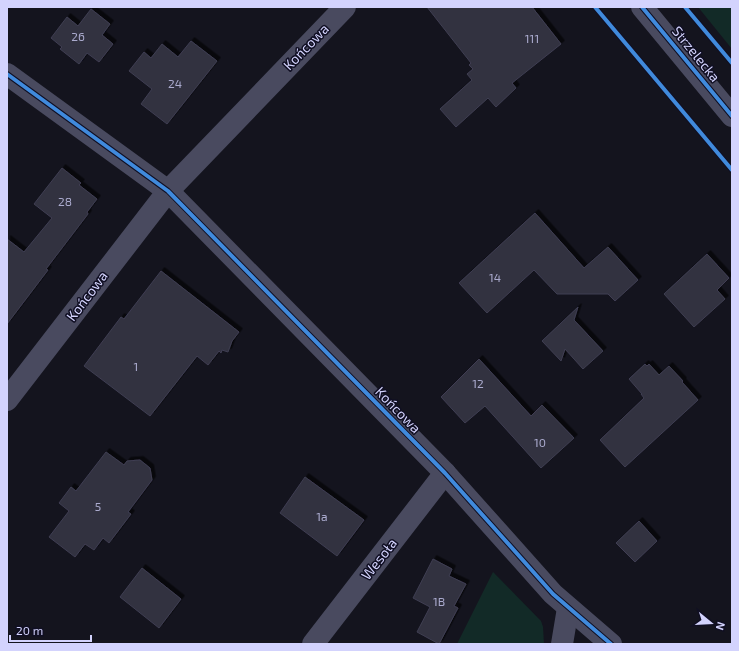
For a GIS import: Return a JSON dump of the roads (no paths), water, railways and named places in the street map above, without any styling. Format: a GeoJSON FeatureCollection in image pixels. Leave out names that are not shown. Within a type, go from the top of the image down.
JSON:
{"type":"FeatureCollection","features":[{"type":"Feature","properties":{"kind":"street","name":"Końcowa"},"geometry":{"type":"LineString","coordinates":[[7,400],[168,191],[345,7]]}},
{"type":"Feature","properties":{"kind":"street","name":"Strzelecka"},"geometry":{"type":"LineString","coordinates":[[642,7],[732,116]]}},
{"type":"Feature","properties":{"kind":"street"},"geometry":{"type":"LineString","coordinates":[[7,74],[168,191]]}},
{"type":"Feature","properties":{"kind":"street","name":"Końcowa"},"geometry":{"type":"LineString","coordinates":[[168,191],[445,473],[553,594],[611,644]]}},
{"type":"Feature","properties":{"kind":"street","name":"Wesoła"},"geometry":{"type":"LineString","coordinates":[[313,644],[445,473]]}},
{"type":"Feature","properties":{"kind":"street"},"geometry":{"type":"LineString","coordinates":[[562,644],[568,608]]}}]}
